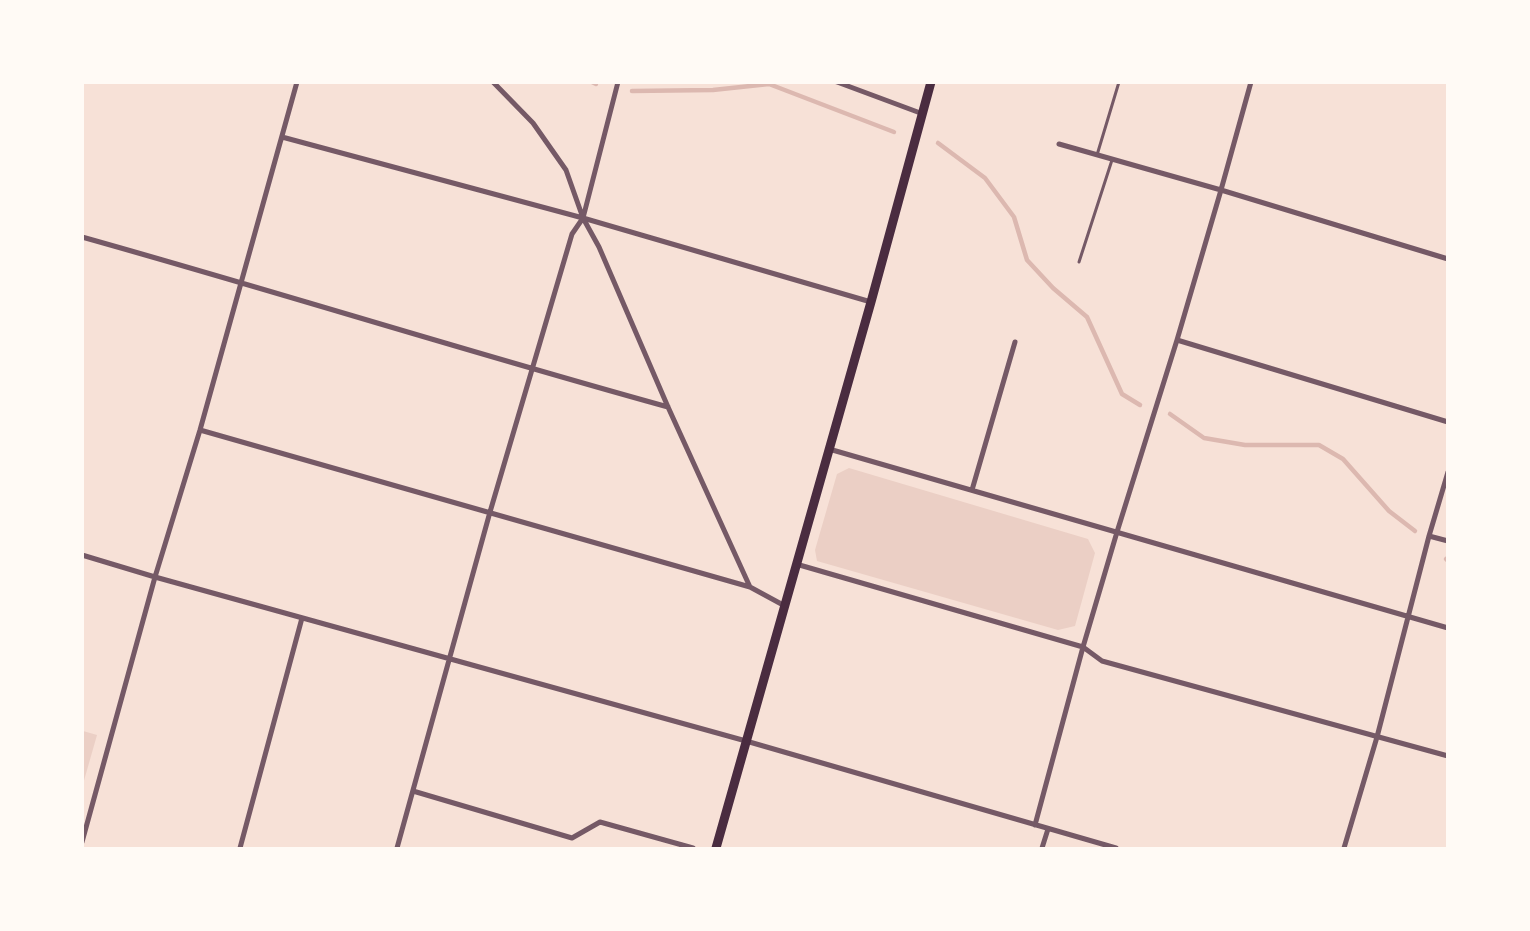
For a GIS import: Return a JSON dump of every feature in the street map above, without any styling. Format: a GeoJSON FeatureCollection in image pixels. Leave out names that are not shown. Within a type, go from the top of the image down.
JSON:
{"type":"FeatureCollection","features":[{"type":"Feature","properties":{"kind":"main road"},"geometry":{"type":"LineString","coordinates":[[716,848],[871,302],[931,82]]}},
{"type":"Feature","properties":{"kind":"street"},"geometry":{"type":"LineString","coordinates":[[82,842],[155,577],[200,430],[297,82]]}},
{"type":"Feature","properties":{"kind":"street"},"geometry":{"type":"LineString","coordinates":[[492,82],[533,123],[566,170],[583,218],[599,248],[668,407],[750,587]]}},
{"type":"Feature","properties":{"kind":"street"},"geometry":{"type":"LineString","coordinates":[[397,848],[490,512],[572,234],[583,218],[618,82]]}},
{"type":"Feature","properties":{"kind":"street"},"geometry":{"type":"LineString","coordinates":[[837,82],[923,114]]}},
{"type":"Feature","properties":{"kind":"street"},"geometry":{"type":"LineString","coordinates":[[1035,825],[1083,646],[1178,340],[1251,82]]}},
{"type":"Feature","properties":{"kind":"street"},"geometry":{"type":"LineString","coordinates":[[282,137],[583,218],[871,302]]}},
{"type":"Feature","properties":{"kind":"street"},"geometry":{"type":"LineString","coordinates":[[1059,144],[1221,190],[1448,259]]}},
{"type":"Feature","properties":{"kind":"street"},"geometry":{"type":"LineString","coordinates":[[82,237],[242,282],[532,370],[668,407]]}},
{"type":"Feature","properties":{"kind":"street"},"geometry":{"type":"LineString","coordinates":[[1178,340],[1448,422]]}},
{"type":"Feature","properties":{"kind":"street"},"geometry":{"type":"LineString","coordinates":[[972,490],[1015,342]]}},
{"type":"Feature","properties":{"kind":"street"},"geometry":{"type":"LineString","coordinates":[[200,430],[750,587],[784,606]]}},
{"type":"Feature","properties":{"kind":"street"},"geometry":{"type":"LineString","coordinates":[[829,449],[1448,628]]}},
{"type":"Feature","properties":{"kind":"street"},"geometry":{"type":"LineString","coordinates":[[1344,848],[1377,737],[1429,536],[1448,472]]}},
{"type":"Feature","properties":{"kind":"street"},"geometry":{"type":"LineString","coordinates":[[1429,536],[1448,541]]}},
{"type":"Feature","properties":{"kind":"street"},"geometry":{"type":"LineString","coordinates":[[82,555],[746,741],[1116,848]]}},
{"type":"Feature","properties":{"kind":"street"},"geometry":{"type":"LineString","coordinates":[[796,564],[1083,646],[1102,661],[1448,756]]}},
{"type":"Feature","properties":{"kind":"street"},"geometry":{"type":"LineString","coordinates":[[240,848],[302,618]]}},
{"type":"Feature","properties":{"kind":"street"},"geometry":{"type":"LineString","coordinates":[[413,792],[572,838],[600,822],[693,848]]}},
{"type":"Feature","properties":{"kind":"street"},"geometry":{"type":"LineString","coordinates":[[1042,848],[1048,829]]}},
{"type":"Feature","properties":{"kind":"lane"},"geometry":{"type":"LineString","coordinates":[[1097,155],[1119,82]]}},
{"type":"Feature","properties":{"kind":"lane"},"geometry":{"type":"LineString","coordinates":[[1079,262],[1112,159]]}},
{"type":"Feature","properties":{"kind":"shaded area"},"geometry":{"type":"Polygon","coordinates":[[[849,468],[1088,539],[1095,553],[1075,626],[1058,630],[817,561],[815,550],[837,474],[849,468]]]}},
{"type":"Feature","properties":{"kind":"shaded area"},"geometry":{"type":"Polygon","coordinates":[[[82,731],[97,735],[83,784],[82,731]]]}},
{"type":"Feature","properties":{"kind":"waterway"},"geometry":{"type":"LineString","coordinates":[[592,82],[596,84]]}},
{"type":"Feature","properties":{"kind":"waterway"},"geometry":{"type":"LineString","coordinates":[[632,91],[713,90],[769,84],[894,132]]}},
{"type":"Feature","properties":{"kind":"waterway"},"geometry":{"type":"LineString","coordinates":[[938,143],[985,178],[1014,217],[1027,260],[1053,288],[1087,317],[1122,394],[1140,405]]}},
{"type":"Feature","properties":{"kind":"waterway"},"geometry":{"type":"LineString","coordinates":[[1170,414],[1204,438],[1245,445],[1319,445],[1343,459],[1389,511],[1415,531]]}}]}
